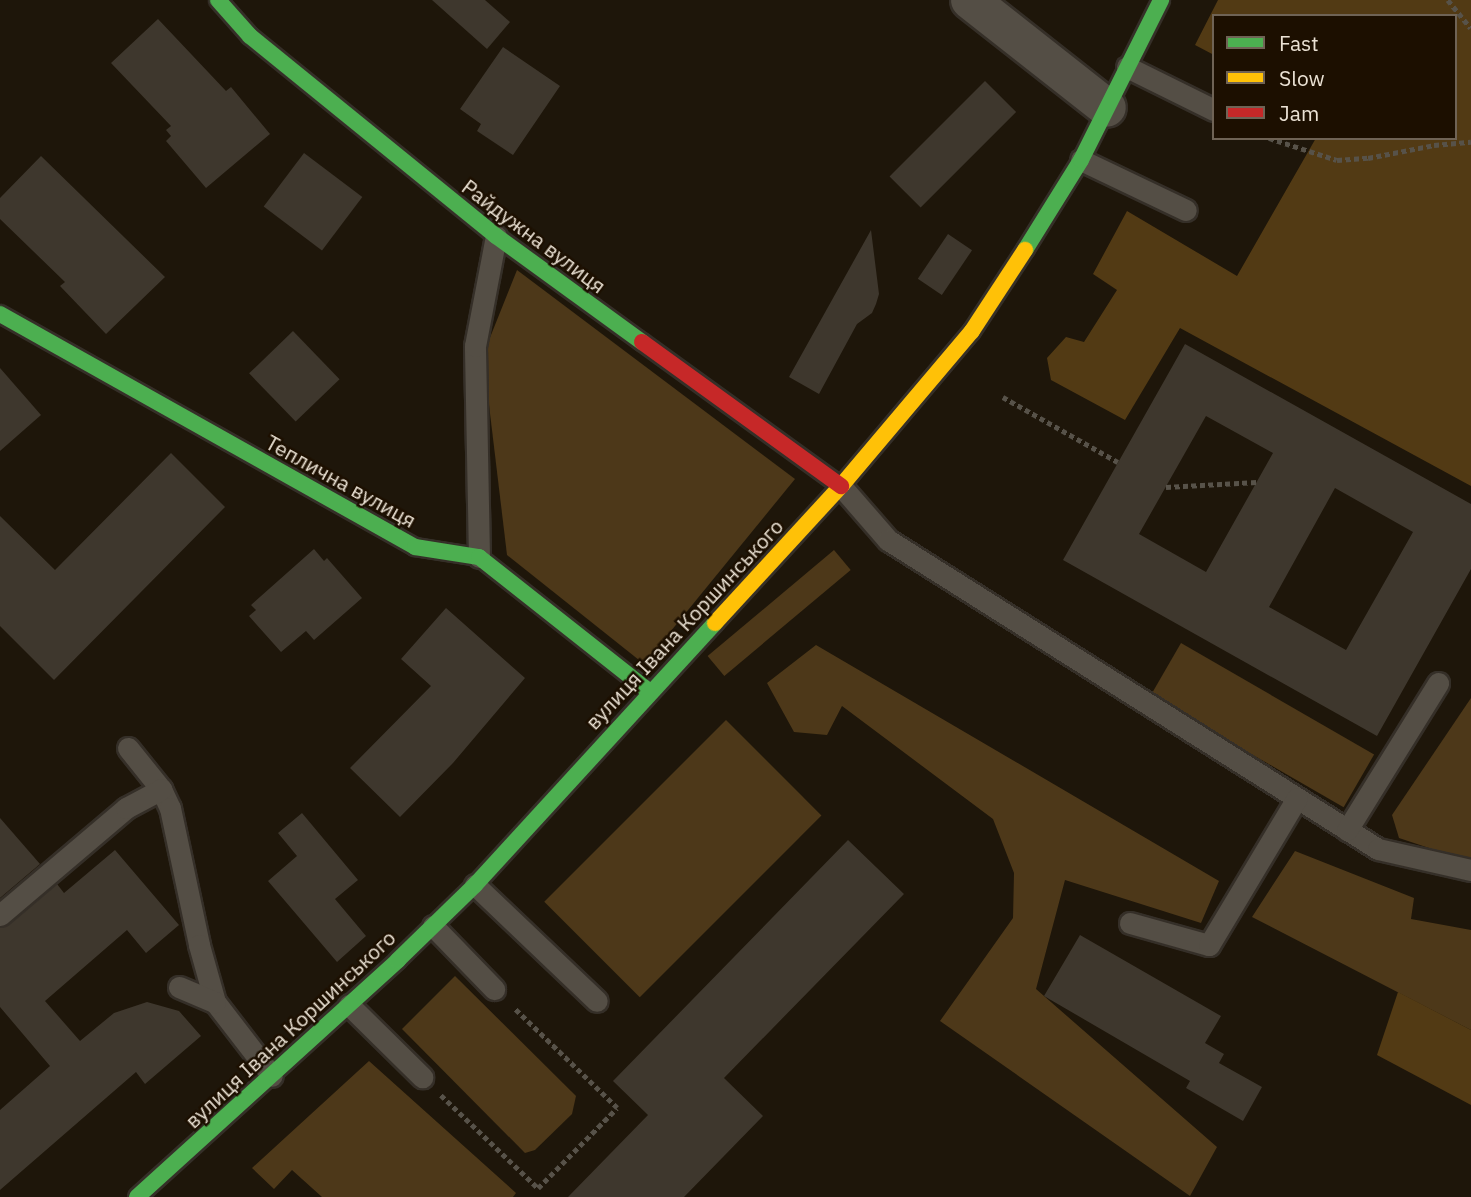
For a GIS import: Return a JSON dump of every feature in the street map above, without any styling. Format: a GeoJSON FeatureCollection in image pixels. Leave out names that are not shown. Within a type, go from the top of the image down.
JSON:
{"type":"FeatureCollection","features":[{"type":"Feature","properties":{"kind":"street","name":"Райдужна вулиця"},"geometry":{"type":"LineString","coordinates":[[218,0],[250,36],[496,236],[841,486]]}},
{"type":"Feature","properties":{"kind":"street"},"geometry":{"type":"LineString","coordinates":[[970,0],[1107,108]]}},
{"type":"Feature","properties":{"kind":"street","name":"вулиця Івана Коршинського"},"geometry":{"type":"LineString","coordinates":[[137,1197],[349,1005],[475,885],[841,486],[972,331],[1081,160],[1161,0]]}},
{"type":"Feature","properties":{"kind":"street","name":"Теплична вулиця"},"geometry":{"type":"LineString","coordinates":[[0,314],[415,547],[479,557],[650,692]]}},
{"type":"Feature","properties":{"kind":"lane"},"geometry":{"type":"LineString","coordinates":[[1127,67],[1212,109]]}},
{"type":"Feature","properties":{"kind":"lane"},"geometry":{"type":"LineString","coordinates":[[1081,160],[1185,210]]}},
{"type":"Feature","properties":{"kind":"lane"},"geometry":{"type":"LineString","coordinates":[[479,557],[475,346],[496,236]]}},
{"type":"Feature","properties":{"kind":"lane"},"geometry":{"type":"LineString","coordinates":[[841,486],[888,540],[1378,849],[1471,870]]}},
{"type":"Feature","properties":{"kind":"lane"},"geometry":{"type":"LineString","coordinates":[[1347,830],[1438,683]]}},
{"type":"Feature","properties":{"kind":"lane"},"geometry":{"type":"LineString","coordinates":[[128,748],[161,789],[176,831],[199,946],[215,1002],[272,1076]]}},
{"type":"Feature","properties":{"kind":"lane"},"geometry":{"type":"LineString","coordinates":[[0,915],[126,808],[161,789]]}},
{"type":"Feature","properties":{"kind":"lane"},"geometry":{"type":"LineString","coordinates":[[1130,923],[1209,945],[1297,798]]}},
{"type":"Feature","properties":{"kind":"lane"},"geometry":{"type":"LineString","coordinates":[[475,885],[597,1001]]}},
{"type":"Feature","properties":{"kind":"lane"},"geometry":{"type":"LineString","coordinates":[[433,926],[494,989]]}},
{"type":"Feature","properties":{"kind":"lane"},"geometry":{"type":"LineString","coordinates":[[179,987],[215,1002]]}},
{"type":"Feature","properties":{"kind":"lane"},"geometry":{"type":"LineString","coordinates":[[349,1005],[422,1077]]}},
{"type":"Feature","properties":{"kind":"path"},"geometry":{"type":"LineString","coordinates":[[1448,0],[1471,28]]}},
{"type":"Feature","properties":{"kind":"path"},"geometry":{"type":"LineString","coordinates":[[1276,140],[1338,159],[1471,142]]}},
{"type":"Feature","properties":{"kind":"path"},"geometry":{"type":"LineString","coordinates":[[1003,397],[1118,462]]}},
{"type":"Feature","properties":{"kind":"path"},"geometry":{"type":"LineString","coordinates":[[1166,487],[1257,482]]}},
{"type":"Feature","properties":{"kind":"path"},"geometry":{"type":"LineString","coordinates":[[422,1077],[538,1188],[617,1108],[494,989]]}},
{"type":"Feature","properties":{"kind":"shaded area"},"geometry":{"type":"Polygon","coordinates":[[[1218,0],[1471,0],[1471,486],[1180,328],[1125,420],[1051,380],[1047,358],[1066,337],[1084,342],[1117,290],[1093,274],[1127,211],[1237,276],[1315,140],[1457,140],[1457,14],[1212,14],[1212,54],[1195,45],[1218,0]]]}},
{"type":"Feature","properties":{"kind":"shaded area"},"geometry":{"type":"Polygon","coordinates":[[[517,270],[795,479],[644,664],[507,555],[483,355],[517,270]]]}},
{"type":"Feature","properties":{"kind":"shaded area"},"geometry":{"type":"Polygon","coordinates":[[[834,550],[851,570],[724,676],[708,656],[834,550]]]}},
{"type":"Feature","properties":{"kind":"shaded area"},"geometry":{"type":"Polygon","coordinates":[[[1181,643],[1374,755],[1344,807],[1150,696],[1181,643]]]}},
{"type":"Feature","properties":{"kind":"shaded area"},"geometry":{"type":"Polygon","coordinates":[[[816,645],[1219,881],[1201,923],[1065,880],[1036,989],[1217,1147],[1190,1196],[940,1021],[1013,918],[1014,873],[993,819],[842,706],[827,735],[794,732],[767,683],[816,645]]]}},
{"type":"Feature","properties":{"kind":"shaded area"},"geometry":{"type":"Polygon","coordinates":[[[1471,698],[1471,858],[1465,860],[1399,838],[1392,815],[1471,698]]]}},
{"type":"Feature","properties":{"kind":"shaded area"},"geometry":{"type":"Polygon","coordinates":[[[726,720],[821,815],[640,997],[544,902],[726,720]]]}},
{"type":"Feature","properties":{"kind":"shaded area"},"geometry":{"type":"Polygon","coordinates":[[[1295,851],[1414,898],[1411,919],[1471,930],[1471,1030],[1252,917],[1295,851]]]}},
{"type":"Feature","properties":{"kind":"shaded area"},"geometry":{"type":"Polygon","coordinates":[[[455,976],[576,1096],[572,1114],[535,1150],[525,1153],[402,1029],[455,976]]]}},
{"type":"Feature","properties":{"kind":"shaded area"},"geometry":{"type":"Polygon","coordinates":[[[1398,992],[1471,1030],[1471,1105],[1377,1055],[1398,992]]]}},
{"type":"Feature","properties":{"kind":"shaded area"},"geometry":{"type":"Polygon","coordinates":[[[369,1061],[516,1193],[513,1197],[322,1197],[292,1170],[274,1189],[252,1168],[369,1061]]]}},
{"type":"Feature","properties":{"kind":"building"},"geometry":{"type":"Polygon","coordinates":[[[432,0],[485,0],[510,22],[487,49],[432,0]]]}},
{"type":"Feature","properties":{"kind":"building"},"geometry":{"type":"Polygon","coordinates":[[[158,19],[226,91],[231,87],[270,134],[206,188],[166,141],[171,136],[166,130],[171,126],[111,63],[158,19]]]}},
{"type":"Feature","properties":{"kind":"building"},"geometry":{"type":"Polygon","coordinates":[[[503,47],[560,86],[513,155],[477,131],[481,124],[460,109],[503,47]]]}},
{"type":"Feature","properties":{"kind":"building"},"geometry":{"type":"Polygon","coordinates":[[[985,81],[1016,112],[921,208],[890,176],[985,81]]]}},
{"type":"Feature","properties":{"kind":"building"},"geometry":{"type":"Polygon","coordinates":[[[304,153],[362,197],[322,250],[264,207],[304,153]]]}},
{"type":"Feature","properties":{"kind":"building"},"geometry":{"type":"Polygon","coordinates":[[[41,156],[165,277],[106,334],[60,286],[65,282],[0,219],[0,198],[41,156]]]}},
{"type":"Feature","properties":{"kind":"building"},"geometry":{"type":"Polygon","coordinates":[[[871,230],[879,294],[876,304],[872,313],[857,324],[819,394],[789,377],[871,230]]]}},
{"type":"Feature","properties":{"kind":"building"},"geometry":{"type":"Polygon","coordinates":[[[948,234],[972,250],[942,295],[918,279],[948,234]]]}},
{"type":"Feature","properties":{"kind":"building"},"geometry":{"type":"Polygon","coordinates":[[[293,331],[340,379],[296,422],[249,373],[293,331]]]}},
{"type":"Feature","properties":{"kind":"building"},"geometry":{"type":"Polygon","coordinates":[[[1185,344],[1471,504],[1471,569],[1377,736],[1063,560],[1185,344]],[[1206,416],[1139,534],[1206,572],[1273,453],[1206,416]],[[1335,488],[1269,607],[1346,650],[1413,532],[1335,488]]]}},
{"type":"Feature","properties":{"kind":"building"},"geometry":{"type":"Polygon","coordinates":[[[0,368],[41,415],[0,451],[0,368]]]}},
{"type":"Feature","properties":{"kind":"building"},"geometry":{"type":"Polygon","coordinates":[[[171,453],[225,507],[54,680],[0,626],[0,516],[55,570],[171,453]]]}},
{"type":"Feature","properties":{"kind":"building"},"geometry":{"type":"Polygon","coordinates":[[[314,549],[324,561],[327,558],[362,598],[314,640],[306,631],[281,652],[249,616],[256,610],[251,605],[314,549]]]}},
{"type":"Feature","properties":{"kind":"building"},"geometry":{"type":"Polygon","coordinates":[[[446,608],[525,678],[453,763],[400,817],[350,768],[431,686],[401,659],[446,608]]]}},
{"type":"Feature","properties":{"kind":"building"},"geometry":{"type":"Polygon","coordinates":[[[302,813],[358,880],[335,899],[366,936],[337,962],[268,881],[297,856],[278,833],[302,813]]]}},
{"type":"Feature","properties":{"kind":"building"},"geometry":{"type":"Polygon","coordinates":[[[0,818],[40,864],[0,898],[0,818]]]}},
{"type":"Feature","properties":{"kind":"building"},"geometry":{"type":"Polygon","coordinates":[[[848,840],[904,894],[724,1078],[763,1116],[684,1197],[568,1197],[648,1115],[613,1081],[848,840]]]}},
{"type":"Feature","properties":{"kind":"building"},"geometry":{"type":"Polygon","coordinates":[[[115,850],[179,925],[146,953],[127,930],[45,1001],[80,1041],[114,1013],[147,1002],[179,1011],[201,1036],[145,1084],[136,1072],[0,1190],[0,1110],[50,1066],[0,1007],[0,928],[8,925],[57,884],[64,893],[115,850]]]}},
{"type":"Feature","properties":{"kind":"building"},"geometry":{"type":"Polygon","coordinates":[[[1080,935],[1221,1016],[1205,1043],[1224,1054],[1219,1063],[1262,1087],[1243,1121],[1186,1088],[1190,1081],[1044,996],[1080,935]]]}},
{"type":"Feature","properties":{"kind":"traffic: fast"},"geometry":{"type":"LineString","coordinates":[[218,0],[250,36],[496,236],[642,342]]}},
{"type":"Feature","properties":{"kind":"traffic: fast"},"geometry":{"type":"LineString","coordinates":[[1025,250],[1081,160],[1161,0]]}},
{"type":"Feature","properties":{"kind":"traffic: fast"},"geometry":{"type":"LineString","coordinates":[[0,314],[415,547],[479,557],[650,692]]}},
{"type":"Feature","properties":{"kind":"traffic: fast"},"geometry":{"type":"LineString","coordinates":[[137,1197],[398,960],[475,885],[715,623]]}},
{"type":"Feature","properties":{"kind":"traffic: slow"},"geometry":{"type":"LineString","coordinates":[[715,623],[841,486],[972,331],[1025,250]]}},
{"type":"Feature","properties":{"kind":"traffic: jam"},"geometry":{"type":"LineString","coordinates":[[642,342],[841,486]]}}]}
